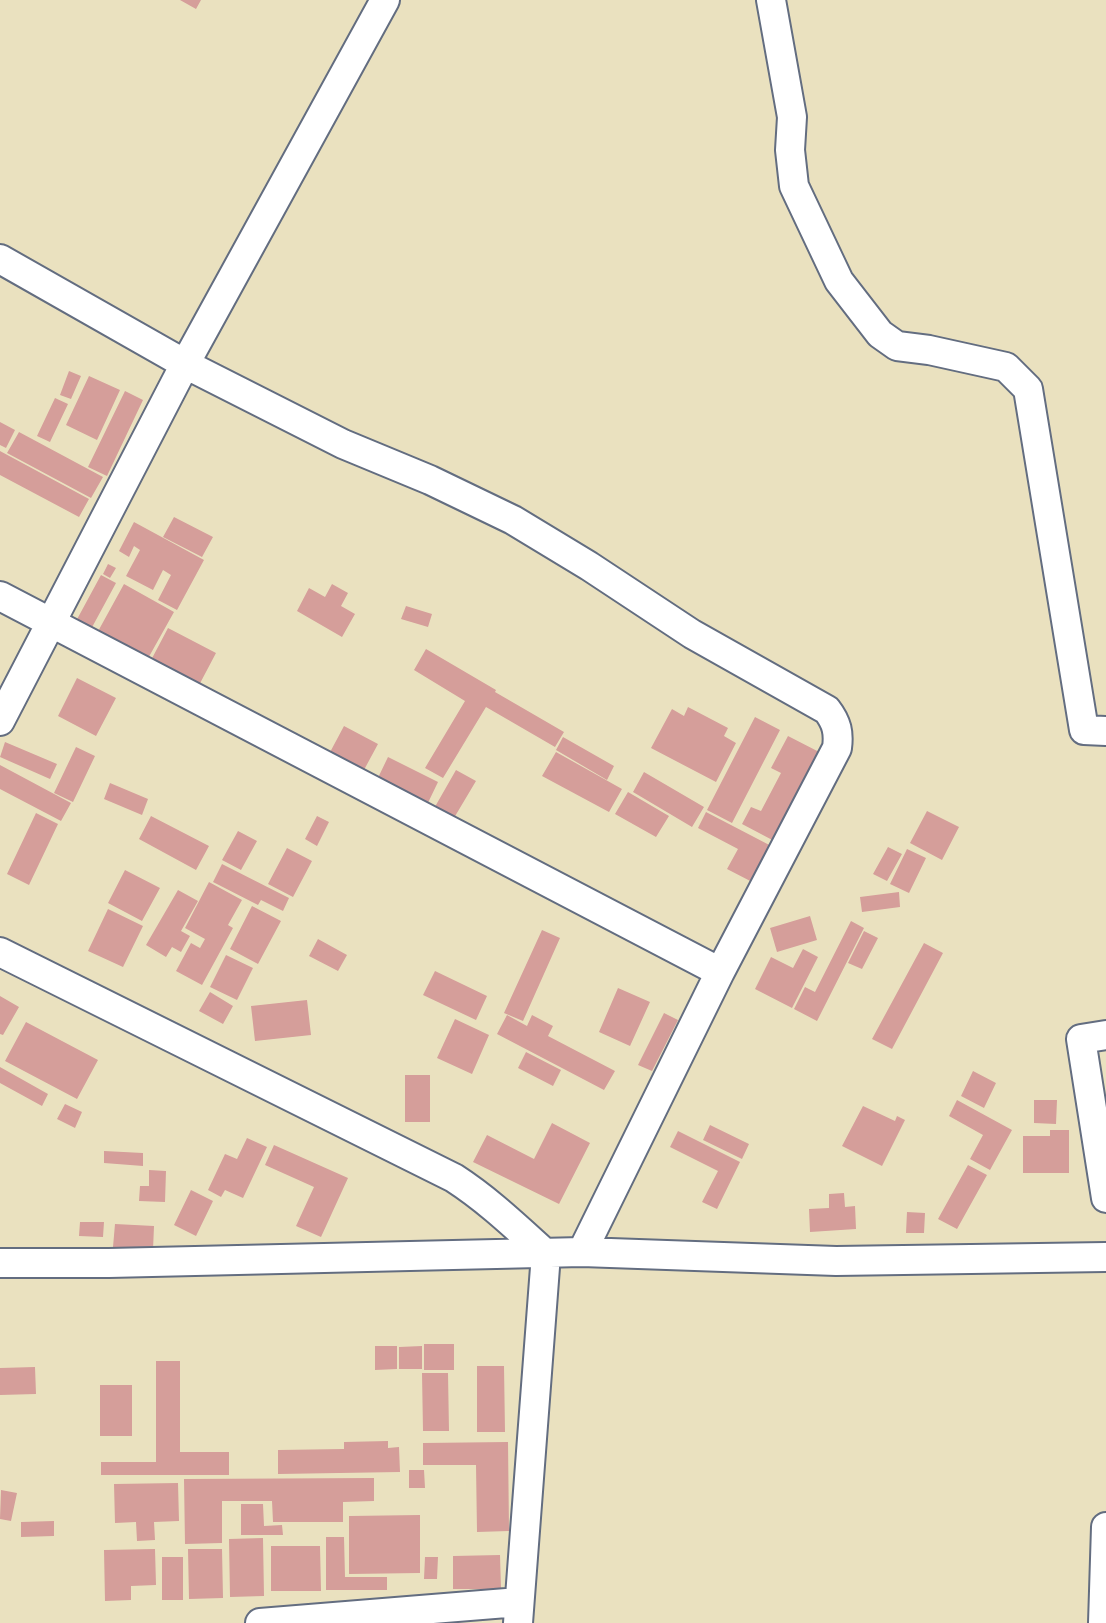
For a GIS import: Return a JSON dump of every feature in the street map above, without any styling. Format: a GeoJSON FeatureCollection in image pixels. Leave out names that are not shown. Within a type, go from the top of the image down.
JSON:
{"type":"FeatureCollection","features":[{"type":"Feature","properties":{"kind":"street"},"geometry":{"type":"LineString","coordinates":[[0,721],[185,364],[385,0]]}},
{"type":"Feature","properties":{"kind":"street"},"geometry":{"type":"LineString","coordinates":[[771,0],[792,117],[790,150],[794,186],[839,281],[880,334],[897,346],[929,350],[1006,367],[1028,388],[1084,730],[1106,731]]}},
{"type":"Feature","properties":{"kind":"street"},"geometry":{"type":"LineString","coordinates":[[0,259],[185,364],[343,444],[430,480],[513,520],[589,566],[692,634],[827,710],[834,720],[839,735],[837,748],[720,972],[582,1252]]}},
{"type":"Feature","properties":{"kind":"street"},"geometry":{"type":"LineString","coordinates":[[0,596],[720,972]]}},
{"type":"Feature","properties":{"kind":"street"},"geometry":{"type":"LineString","coordinates":[[0,952],[454,1178],[501,1212],[546,1254]]}},
{"type":"Feature","properties":{"kind":"street"},"geometry":{"type":"LineString","coordinates":[[1106,1035],[1081,1039],[1106,1198]]}},
{"type":"Feature","properties":{"kind":"street"},"geometry":{"type":"LineString","coordinates":[[0,1263],[109,1263],[582,1252],[836,1261],[1106,1257]]}},
{"type":"Feature","properties":{"kind":"street"},"geometry":{"type":"LineString","coordinates":[[260,1623],[519,1613],[546,1254]]}},
{"type":"Feature","properties":{"kind":"street"},"geometry":{"type":"LineString","coordinates":[[1103,1623],[1106,1527]]}},
{"type":"Feature","properties":{"kind":"building"},"geometry":{"type":"Polygon","coordinates":[[[180,0],[201,0],[196,9],[180,0]]]}},
{"type":"Feature","properties":{"kind":"building"},"geometry":{"type":"Polygon","coordinates":[[[69,371],[81,376],[71,399],[60,395],[69,371]]]}},
{"type":"Feature","properties":{"kind":"building"},"geometry":{"type":"Polygon","coordinates":[[[89,376],[120,390],[97,440],[66,425],[89,376]]]}},
{"type":"Feature","properties":{"kind":"building"},"geometry":{"type":"Polygon","coordinates":[[[125,391],[143,400],[107,476],[88,467],[125,391]]]}},
{"type":"Feature","properties":{"kind":"building"},"geometry":{"type":"Polygon","coordinates":[[[55,398],[68,404],[50,442],[37,436],[55,398]]]}},
{"type":"Feature","properties":{"kind":"building"},"geometry":{"type":"Polygon","coordinates":[[[0,422],[15,430],[6,448],[0,445],[0,422]]]}},
{"type":"Feature","properties":{"kind":"building"},"geometry":{"type":"Polygon","coordinates":[[[19,432],[103,477],[91,498],[7,453],[19,432]]]}},
{"type":"Feature","properties":{"kind":"building"},"geometry":{"type":"Polygon","coordinates":[[[0,451],[89,499],[79,517],[0,475],[0,451]]]}},
{"type":"Feature","properties":{"kind":"building"},"geometry":{"type":"Polygon","coordinates":[[[174,517],[213,537],[202,557],[163,537],[174,517]]]}},
{"type":"Feature","properties":{"kind":"building"},"geometry":{"type":"Polygon","coordinates":[[[134,522],[204,560],[177,610],[158,600],[171,575],[163,570],[153,590],[126,576],[140,550],[134,546],[129,557],[119,551],[134,522]]]}},
{"type":"Feature","properties":{"kind":"building"},"geometry":{"type":"Polygon","coordinates":[[[108,564],[116,568],[110,578],[103,574],[108,564]]]}},
{"type":"Feature","properties":{"kind":"building"},"geometry":{"type":"Polygon","coordinates":[[[101,575],[116,583],[90,631],[75,623],[101,575]]]}},
{"type":"Feature","properties":{"kind":"building"},"geometry":{"type":"Polygon","coordinates":[[[124,584],[174,612],[146,662],[96,635],[124,584]]]}},
{"type":"Feature","properties":{"kind":"building"},"geometry":{"type":"Polygon","coordinates":[[[332,584],[348,593],[341,606],[355,614],[342,637],[297,611],[309,588],[325,597],[332,584]]]}},
{"type":"Feature","properties":{"kind":"building"},"geometry":{"type":"Polygon","coordinates":[[[406,606],[432,614],[428,627],[401,619],[406,606]]]}},
{"type":"Feature","properties":{"kind":"building"},"geometry":{"type":"Polygon","coordinates":[[[168,628],[216,653],[197,689],[149,664],[168,628]]]}},
{"type":"Feature","properties":{"kind":"building"},"geometry":{"type":"Polygon","coordinates":[[[426,649],[564,732],[555,747],[486,707],[443,778],[425,768],[465,701],[414,670],[426,649]]]}},
{"type":"Feature","properties":{"kind":"building"},"geometry":{"type":"Polygon","coordinates":[[[77,678],[116,698],[96,736],[58,716],[77,678]]]}},
{"type":"Feature","properties":{"kind":"building"},"geometry":{"type":"Polygon","coordinates":[[[688,707],[728,728],[724,736],[736,743],[716,782],[651,748],[672,709],[684,716],[688,707]]]}},
{"type":"Feature","properties":{"kind":"building"},"geometry":{"type":"Polygon","coordinates":[[[755,717],[780,730],[732,823],[707,810],[755,717]]]}},
{"type":"Feature","properties":{"kind":"building"},"geometry":{"type":"Polygon","coordinates":[[[344,726],[378,744],[358,781],[328,756],[344,726]]]}},
{"type":"Feature","properties":{"kind":"building"},"geometry":{"type":"Polygon","coordinates":[[[788,736],[825,755],[778,843],[742,824],[751,807],[761,811],[781,773],[771,768],[788,736]]]}},
{"type":"Feature","properties":{"kind":"building"},"geometry":{"type":"Polygon","coordinates":[[[563,737],[614,766],[607,780],[556,750],[563,737]]]}},
{"type":"Feature","properties":{"kind":"building"},"geometry":{"type":"Polygon","coordinates":[[[5,742],[57,764],[50,779],[0,757],[5,742]]]}},
{"type":"Feature","properties":{"kind":"building"},"geometry":{"type":"Polygon","coordinates":[[[76,747],[95,756],[73,802],[54,793],[76,747]]]}},
{"type":"Feature","properties":{"kind":"building"},"geometry":{"type":"Polygon","coordinates":[[[556,752],[622,789],[609,812],[542,776],[556,752]]]}},
{"type":"Feature","properties":{"kind":"building"},"geometry":{"type":"Polygon","coordinates":[[[388,757],[438,782],[425,809],[375,784],[388,757]]]}},
{"type":"Feature","properties":{"kind":"building"},"geometry":{"type":"Polygon","coordinates":[[[0,765],[71,803],[61,821],[0,789],[0,765]]]}},
{"type":"Feature","properties":{"kind":"building"},"geometry":{"type":"Polygon","coordinates":[[[456,770],[476,781],[451,823],[432,812],[456,770]]]}},
{"type":"Feature","properties":{"kind":"building"},"geometry":{"type":"Polygon","coordinates":[[[644,772],[704,807],[692,827],[633,792],[644,772]]]}},
{"type":"Feature","properties":{"kind":"building"},"geometry":{"type":"Polygon","coordinates":[[[110,783],[148,799],[142,815],[104,799],[110,783]]]}},
{"type":"Feature","properties":{"kind":"building"},"geometry":{"type":"Polygon","coordinates":[[[628,792],[669,816],[656,837],[615,814],[628,792]]]}},
{"type":"Feature","properties":{"kind":"building"},"geometry":{"type":"Polygon","coordinates":[[[927,811],[959,827],[942,860],[910,843],[927,811]]]}},
{"type":"Feature","properties":{"kind":"building"},"geometry":{"type":"Polygon","coordinates":[[[706,812],[777,849],[758,885],[727,869],[738,849],[698,828],[706,812]]]}},
{"type":"Feature","properties":{"kind":"building"},"geometry":{"type":"Polygon","coordinates":[[[36,813],[58,824],[29,885],[7,874],[36,813]]]}},
{"type":"Feature","properties":{"kind":"building"},"geometry":{"type":"Polygon","coordinates":[[[151,816],[209,846],[196,870],[139,839],[151,816]]]}},
{"type":"Feature","properties":{"kind":"building"},"geometry":{"type":"Polygon","coordinates":[[[317,816],[329,822],[317,846],[305,839],[317,816]]]}},
{"type":"Feature","properties":{"kind":"building"},"geometry":{"type":"Polygon","coordinates":[[[238,831],[257,841],[241,870],[222,860],[238,831]]]}},
{"type":"Feature","properties":{"kind":"building"},"geometry":{"type":"Polygon","coordinates":[[[888,847],[902,854],[887,881],[873,874],[888,847]]]}},
{"type":"Feature","properties":{"kind":"building"},"geometry":{"type":"Polygon","coordinates":[[[287,848],[312,861],[293,897],[268,884],[287,848]]]}},
{"type":"Feature","properties":{"kind":"building"},"geometry":{"type":"Polygon","coordinates":[[[907,849],[926,858],[909,893],[890,884],[907,849]]]}},
{"type":"Feature","properties":{"kind":"building"},"geometry":{"type":"Polygon","coordinates":[[[222,864],[289,898],[283,911],[261,900],[258,905],[213,882],[222,864]]]}},
{"type":"Feature","properties":{"kind":"building"},"geometry":{"type":"Polygon","coordinates":[[[125,870],[160,888],[142,921],[108,903],[125,870]]]}},
{"type":"Feature","properties":{"kind":"building"},"geometry":{"type":"Polygon","coordinates":[[[209,882],[242,900],[228,925],[233,928],[202,985],[176,971],[191,943],[200,948],[205,939],[185,928],[209,882]]]}},
{"type":"Feature","properties":{"kind":"building"},"geometry":{"type":"Polygon","coordinates":[[[178,890],[198,901],[181,931],[190,936],[181,952],[172,947],[166,957],[146,945],[178,890]]]}},
{"type":"Feature","properties":{"kind":"building"},"geometry":{"type":"Polygon","coordinates":[[[899,892],[900,907],[862,912],[860,897],[899,892]]]}},
{"type":"Feature","properties":{"kind":"building"},"geometry":{"type":"Polygon","coordinates":[[[252,906],[281,921],[258,964],[230,949],[252,906]]]}},
{"type":"Feature","properties":{"kind":"building"},"geometry":{"type":"Polygon","coordinates":[[[108,909],[143,926],[123,967],[88,951],[108,909]]]}},
{"type":"Feature","properties":{"kind":"building"},"geometry":{"type":"Polygon","coordinates":[[[810,916],[817,940],[777,952],[770,928],[810,916]]]}},
{"type":"Feature","properties":{"kind":"building"},"geometry":{"type":"Polygon","coordinates":[[[851,921],[864,928],[817,1021],[794,1009],[805,987],[815,992],[851,921]]]}},
{"type":"Feature","properties":{"kind":"building"},"geometry":{"type":"Polygon","coordinates":[[[542,930],[560,938],[523,1021],[504,1013],[542,930]]]}},
{"type":"Feature","properties":{"kind":"building"},"geometry":{"type":"Polygon","coordinates":[[[864,931],[878,938],[862,969],[848,963],[864,931]]]}},
{"type":"Feature","properties":{"kind":"building"},"geometry":{"type":"Polygon","coordinates":[[[318,939],[347,955],[338,971],[309,956],[318,939]]]}},
{"type":"Feature","properties":{"kind":"building"},"geometry":{"type":"Polygon","coordinates":[[[924,943],[943,953],[892,1049],[872,1039],[924,943]]]}},
{"type":"Feature","properties":{"kind":"building"},"geometry":{"type":"Polygon","coordinates":[[[803,949],[818,957],[792,1008],[755,989],[771,957],[793,968],[803,949]]]}},
{"type":"Feature","properties":{"kind":"building"},"geometry":{"type":"Polygon","coordinates":[[[226,955],[253,968],[237,1000],[210,987],[226,955]]]}},
{"type":"Feature","properties":{"kind":"building"},"geometry":{"type":"Polygon","coordinates":[[[435,971],[487,996],[476,1020],[423,995],[435,971]]]}},
{"type":"Feature","properties":{"kind":"building"},"geometry":{"type":"Polygon","coordinates":[[[618,988],[650,1002],[630,1046],[599,1032],[618,988]]]}},
{"type":"Feature","properties":{"kind":"building"},"geometry":{"type":"Polygon","coordinates":[[[210,992],[233,1006],[223,1024],[199,1011],[210,992]]]}},
{"type":"Feature","properties":{"kind":"building"},"geometry":{"type":"Polygon","coordinates":[[[0,996],[19,1007],[3,1035],[0,1034],[0,996]]]}},
{"type":"Feature","properties":{"kind":"building"},"geometry":{"type":"Polygon","coordinates":[[[307,1000],[311,1035],[255,1041],[251,1006],[307,1000]]]}},
{"type":"Feature","properties":{"kind":"building"},"geometry":{"type":"Polygon","coordinates":[[[664,1013],[678,1020],[652,1071],[638,1065],[664,1013]]]}},
{"type":"Feature","properties":{"kind":"building"},"geometry":{"type":"Polygon","coordinates":[[[507,1015],[527,1026],[532,1015],[553,1026],[548,1036],[615,1071],[604,1090],[497,1034],[507,1015]]]}},
{"type":"Feature","properties":{"kind":"building"},"geometry":{"type":"Polygon","coordinates":[[[455,1019],[489,1035],[472,1074],[437,1058],[455,1019]]]}},
{"type":"Feature","properties":{"kind":"building"},"geometry":{"type":"Polygon","coordinates":[[[26,1022],[98,1060],[77,1099],[5,1061],[26,1022]]]}},
{"type":"Feature","properties":{"kind":"building"},"geometry":{"type":"Polygon","coordinates":[[[526,1052],[561,1070],[553,1086],[518,1068],[526,1052]]]}},
{"type":"Feature","properties":{"kind":"building"},"geometry":{"type":"Polygon","coordinates":[[[0,1067],[48,1094],[42,1106],[0,1083],[0,1067]]]}},
{"type":"Feature","properties":{"kind":"building"},"geometry":{"type":"Polygon","coordinates":[[[973,1071],[996,1083],[984,1108],[961,1096],[973,1071]]]}},
{"type":"Feature","properties":{"kind":"building"},"geometry":{"type":"Polygon","coordinates":[[[405,1075],[430,1075],[430,1122],[405,1122],[405,1075]]]}},
{"type":"Feature","properties":{"kind":"building"},"geometry":{"type":"Polygon","coordinates":[[[957,1100],[1012,1130],[990,1170],[970,1159],[983,1135],[949,1116],[957,1100]]]}},
{"type":"Feature","properties":{"kind":"building"},"geometry":{"type":"Polygon","coordinates":[[[1034,1100],[1057,1100],[1056,1124],[1034,1123],[1034,1100]]]}},
{"type":"Feature","properties":{"kind":"building"},"geometry":{"type":"Polygon","coordinates":[[[65,1104],[82,1112],[75,1128],[57,1119],[65,1104]]]}},
{"type":"Feature","properties":{"kind":"building"},"geometry":{"type":"Polygon","coordinates":[[[863,1106],[895,1121],[897,1116],[905,1120],[882,1166],[842,1146],[863,1106]]]}},
{"type":"Feature","properties":{"kind":"building"},"geometry":{"type":"Polygon","coordinates":[[[552,1123],[590,1143],[559,1204],[473,1162],[487,1135],[534,1159],[552,1123]]]}},
{"type":"Feature","properties":{"kind":"building"},"geometry":{"type":"Polygon","coordinates":[[[710,1125],[749,1144],[742,1159],[703,1140],[710,1125]]]}},
{"type":"Feature","properties":{"kind":"building"},"geometry":{"type":"Polygon","coordinates":[[[1050,1130],[1069,1130],[1069,1173],[1023,1173],[1023,1136],[1050,1136],[1050,1130]]]}},
{"type":"Feature","properties":{"kind":"building"},"geometry":{"type":"Polygon","coordinates":[[[678,1131],[740,1162],[717,1209],[702,1202],[718,1171],[670,1147],[678,1131]]]}},
{"type":"Feature","properties":{"kind":"building"},"geometry":{"type":"Polygon","coordinates":[[[247,1138],[267,1147],[243,1198],[225,1190],[221,1197],[208,1190],[225,1154],[237,1159],[247,1138]]]}},
{"type":"Feature","properties":{"kind":"building"},"geometry":{"type":"Polygon","coordinates":[[[274,1145],[348,1178],[321,1237],[296,1226],[314,1187],[265,1165],[274,1145]]]}},
{"type":"Feature","properties":{"kind":"building"},"geometry":{"type":"Polygon","coordinates":[[[104,1151],[143,1153],[143,1166],[104,1163],[104,1151]]]}},
{"type":"Feature","properties":{"kind":"building"},"geometry":{"type":"Polygon","coordinates":[[[968,1165],[987,1175],[957,1229],[938,1219],[968,1165]]]}},
{"type":"Feature","properties":{"kind":"building"},"geometry":{"type":"Polygon","coordinates":[[[149,1170],[166,1171],[165,1202],[139,1201],[140,1186],[149,1186],[149,1170]]]}},
{"type":"Feature","properties":{"kind":"building"},"geometry":{"type":"Polygon","coordinates":[[[191,1190],[213,1201],[196,1236],[174,1225],[191,1190]]]}},
{"type":"Feature","properties":{"kind":"building"},"geometry":{"type":"Polygon","coordinates":[[[844,1193],[845,1207],[855,1206],[856,1229],[810,1232],[809,1209],[829,1208],[829,1194],[844,1193]]]}},
{"type":"Feature","properties":{"kind":"building"},"geometry":{"type":"Polygon","coordinates":[[[907,1212],[925,1213],[924,1233],[906,1233],[907,1212]]]}},
{"type":"Feature","properties":{"kind":"building"},"geometry":{"type":"Polygon","coordinates":[[[80,1222],[104,1222],[103,1237],[79,1236],[80,1222]]]}},
{"type":"Feature","properties":{"kind":"building"},"geometry":{"type":"Polygon","coordinates":[[[115,1224],[154,1226],[153,1250],[113,1247],[115,1224]]]}},
{"type":"Feature","properties":{"kind":"building"},"geometry":{"type":"Polygon","coordinates":[[[424,1344],[454,1344],[454,1370],[424,1370],[424,1344]]]}},
{"type":"Feature","properties":{"kind":"building"},"geometry":{"type":"Polygon","coordinates":[[[375,1346],[397,1346],[397,1369],[375,1370],[375,1346]]]}},
{"type":"Feature","properties":{"kind":"building"},"geometry":{"type":"Polygon","coordinates":[[[422,1346],[422,1369],[399,1369],[399,1347],[422,1346]]]}},
{"type":"Feature","properties":{"kind":"building"},"geometry":{"type":"Polygon","coordinates":[[[156,1361],[180,1361],[180,1452],[229,1452],[229,1475],[101,1475],[101,1462],[156,1462],[156,1361]]]}},
{"type":"Feature","properties":{"kind":"building"},"geometry":{"type":"Polygon","coordinates":[[[477,1366],[504,1366],[505,1432],[477,1432],[477,1366]]]}},
{"type":"Feature","properties":{"kind":"building"},"geometry":{"type":"Polygon","coordinates":[[[35,1367],[36,1394],[0,1395],[0,1368],[35,1367]]]}},
{"type":"Feature","properties":{"kind":"building"},"geometry":{"type":"Polygon","coordinates":[[[422,1373],[448,1373],[449,1431],[423,1431],[422,1373]]]}},
{"type":"Feature","properties":{"kind":"building"},"geometry":{"type":"Polygon","coordinates":[[[100,1385],[132,1385],[132,1436],[100,1436],[100,1385]]]}},
{"type":"Feature","properties":{"kind":"building"},"geometry":{"type":"Polygon","coordinates":[[[388,1441],[388,1448],[399,1447],[400,1472],[278,1474],[278,1450],[344,1449],[344,1442],[388,1441]]]}},
{"type":"Feature","properties":{"kind":"building"},"geometry":{"type":"Polygon","coordinates":[[[508,1442],[509,1531],[477,1532],[476,1465],[423,1465],[423,1443],[508,1442]]]}},
{"type":"Feature","properties":{"kind":"building"},"geometry":{"type":"Polygon","coordinates":[[[409,1470],[424,1470],[425,1488],[409,1488],[409,1470]]]}},
{"type":"Feature","properties":{"kind":"building"},"geometry":{"type":"Polygon","coordinates":[[[374,1478],[374,1501],[343,1502],[343,1522],[273,1522],[272,1501],[222,1501],[222,1543],[185,1544],[184,1479],[374,1478]]]}},
{"type":"Feature","properties":{"kind":"building"},"geometry":{"type":"Polygon","coordinates":[[[178,1483],[179,1521],[154,1522],[155,1540],[137,1541],[136,1522],[115,1523],[114,1484],[178,1483]]]}},
{"type":"Feature","properties":{"kind":"building"},"geometry":{"type":"Polygon","coordinates":[[[1,1490],[17,1493],[11,1521],[0,1519],[1,1490]]]}},
{"type":"Feature","properties":{"kind":"building"},"geometry":{"type":"Polygon","coordinates":[[[241,1504],[263,1504],[264,1526],[282,1525],[283,1535],[241,1535],[241,1504]]]}},
{"type":"Feature","properties":{"kind":"building"},"geometry":{"type":"Polygon","coordinates":[[[420,1515],[420,1573],[349,1574],[349,1516],[420,1515]]]}},
{"type":"Feature","properties":{"kind":"building"},"geometry":{"type":"Polygon","coordinates":[[[54,1521],[54,1536],[21,1537],[21,1522],[54,1521]]]}},
{"type":"Feature","properties":{"kind":"building"},"geometry":{"type":"Polygon","coordinates":[[[326,1537],[344,1537],[345,1577],[387,1577],[387,1590],[326,1590],[326,1537]]]}},
{"type":"Feature","properties":{"kind":"building"},"geometry":{"type":"Polygon","coordinates":[[[263,1538],[264,1596],[230,1597],[229,1539],[263,1538]]]}},
{"type":"Feature","properties":{"kind":"building"},"geometry":{"type":"Polygon","coordinates":[[[271,1546],[320,1546],[321,1591],[271,1591],[271,1546]]]}},
{"type":"Feature","properties":{"kind":"building"},"geometry":{"type":"Polygon","coordinates":[[[155,1549],[156,1585],[131,1586],[131,1600],[105,1601],[104,1550],[155,1549]]]}},
{"type":"Feature","properties":{"kind":"building"},"geometry":{"type":"Polygon","coordinates":[[[188,1549],[222,1549],[223,1598],[189,1599],[188,1549]]]}},
{"type":"Feature","properties":{"kind":"building"},"geometry":{"type":"Polygon","coordinates":[[[500,1555],[501,1589],[453,1589],[453,1556],[500,1555]]]}},
{"type":"Feature","properties":{"kind":"building"},"geometry":{"type":"Polygon","coordinates":[[[162,1557],[183,1557],[183,1600],[162,1600],[162,1557]]]}},
{"type":"Feature","properties":{"kind":"building"},"geometry":{"type":"Polygon","coordinates":[[[425,1557],[438,1557],[437,1579],[424,1579],[425,1557]]]}}]}
